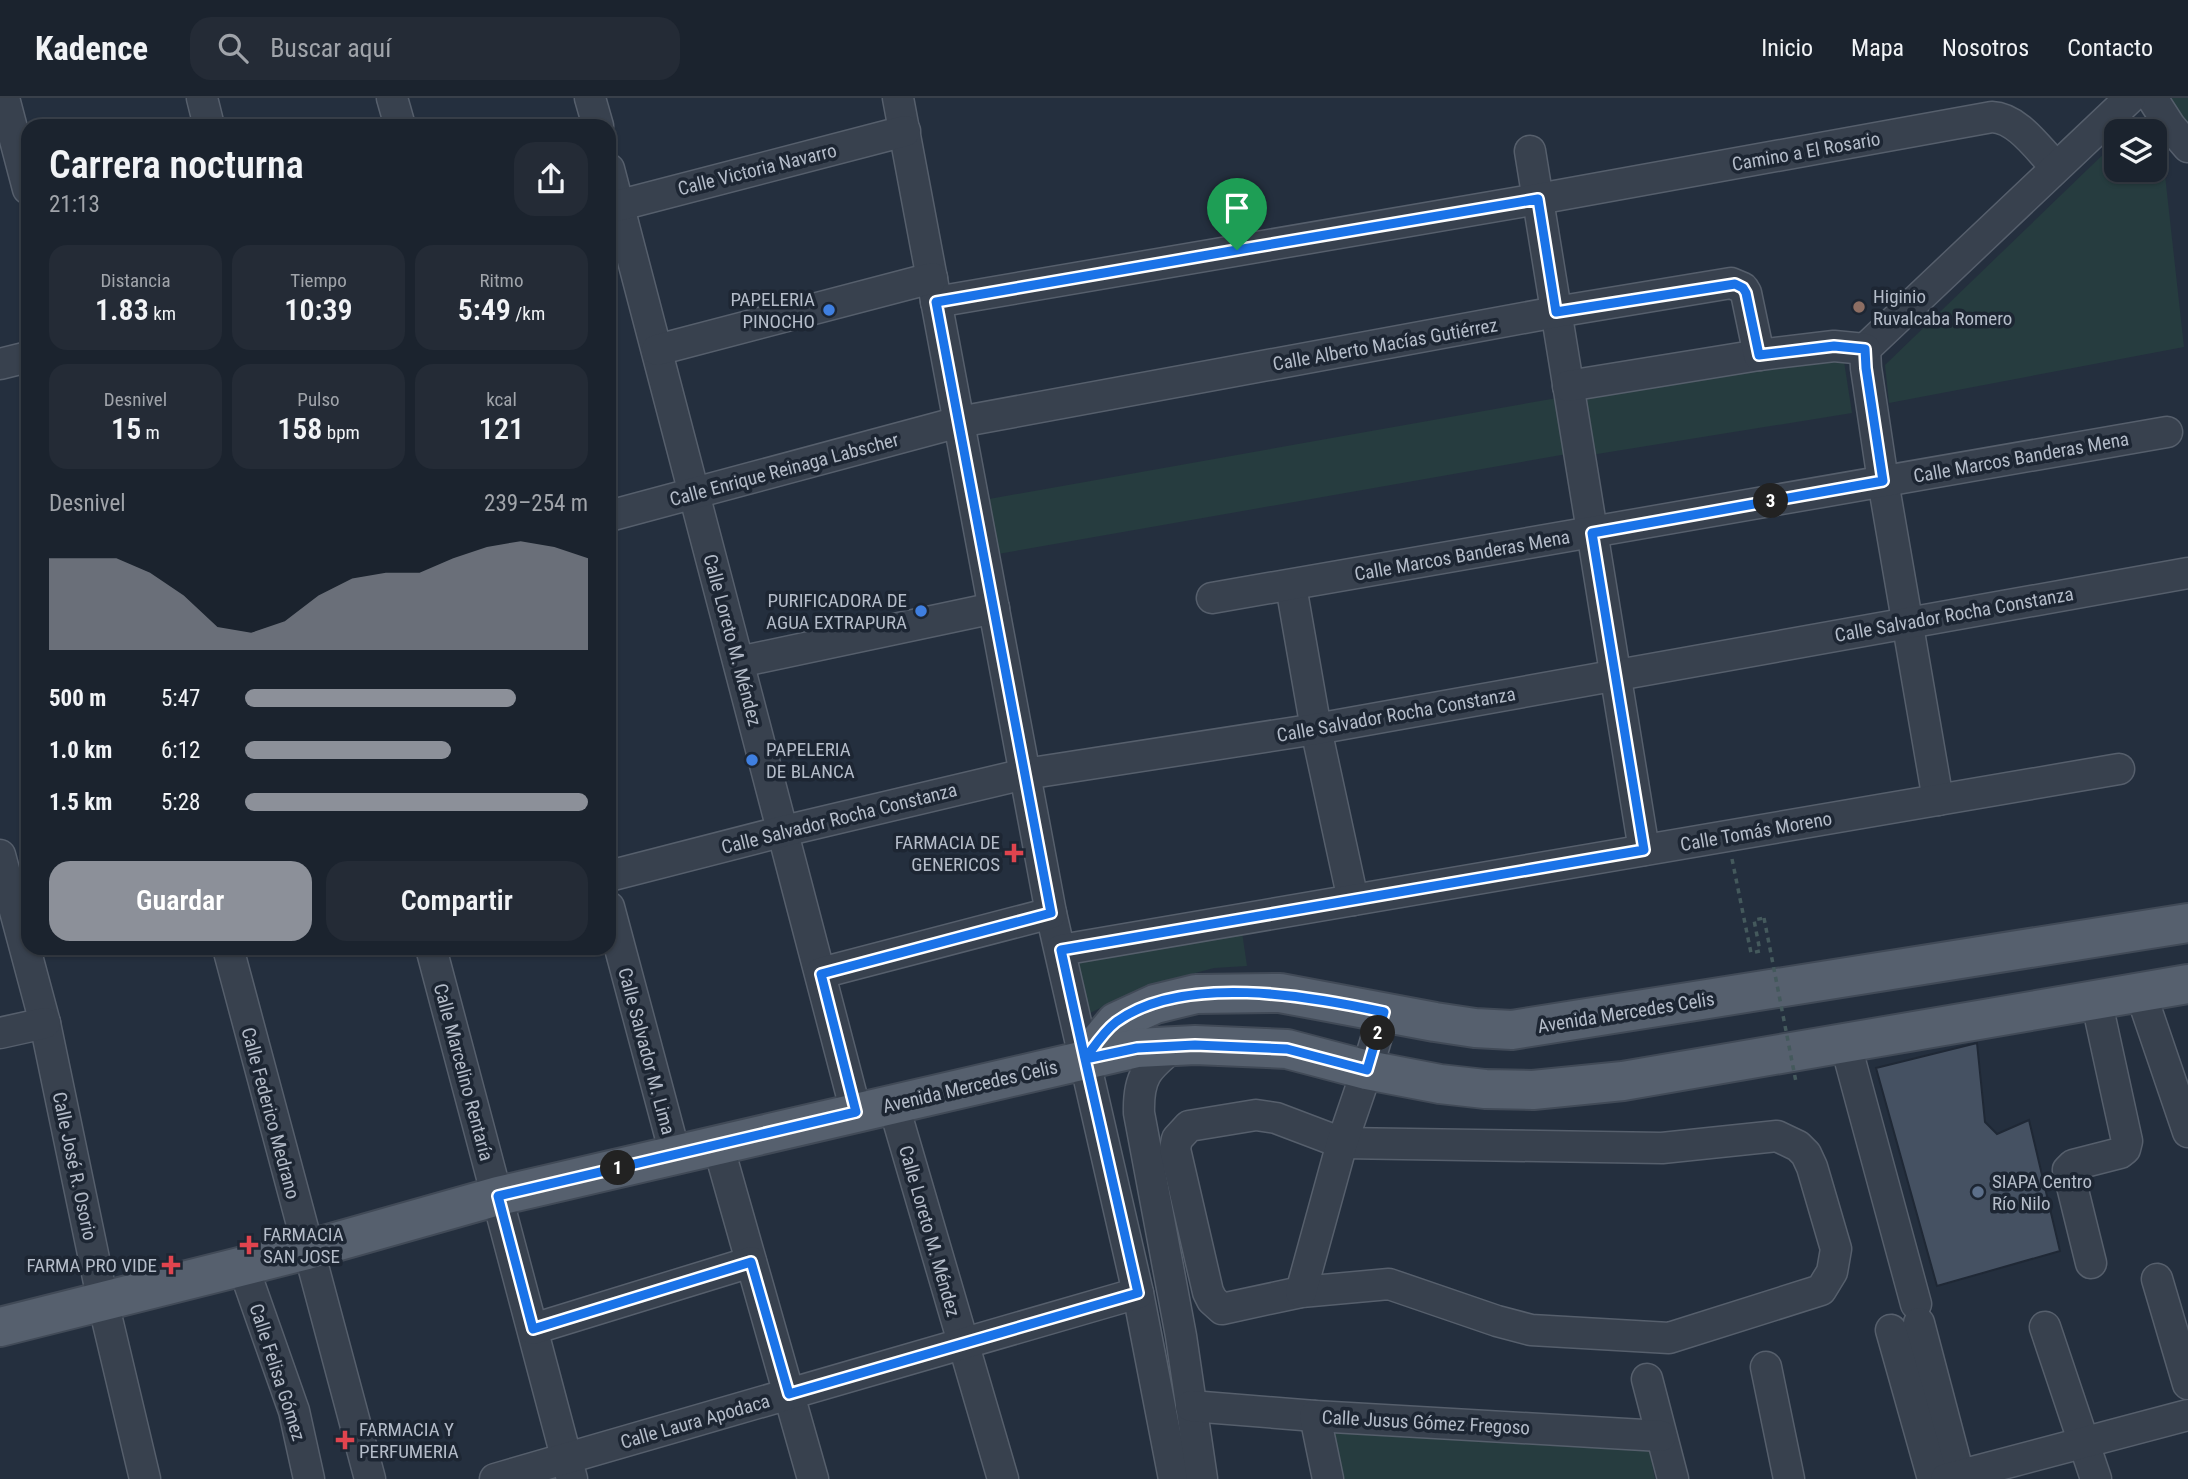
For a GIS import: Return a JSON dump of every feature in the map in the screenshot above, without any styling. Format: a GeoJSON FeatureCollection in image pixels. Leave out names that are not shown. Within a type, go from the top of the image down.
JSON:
{"type":"FeatureCollection","features":[{"type":"Feature","properties":{"kind":"main road","name":"Avenida Mercedes Celis"},"geometry":{"type":"LineString","coordinates":[[1085,1059],[1116,1022],[1155,1004],[1196,994],[1280,993],[1449,1024],[1512,1030],[2188,923]]}},
{"type":"Feature","properties":{"kind":"main road","name":"Avenida Mercedes Celis"},"geometry":{"type":"LineString","coordinates":[[0,1327],[307,1250],[498,1196],[1137,1048],[1174,1046],[1287,1049],[1367,1070],[1440,1084],[1533,1090],[1623,1081],[2188,984]]}},
{"type":"Feature","properties":{"kind":"street"},"geometry":{"type":"LineString","coordinates":[[4,98],[21,162]]}},
{"type":"Feature","properties":{"kind":"street"},"geometry":{"type":"LineString","coordinates":[[202,98],[207,119]]}},
{"type":"Feature","properties":{"kind":"street"},"geometry":{"type":"LineString","coordinates":[[392,98],[398,119]]}},
{"type":"Feature","properties":{"kind":"street"},"geometry":{"type":"LineString","coordinates":[[590,98],[596,119]]}},
{"type":"Feature","properties":{"kind":"street"},"geometry":{"type":"LineString","coordinates":[[898,98],[1051,913],[1138,1293],[1174,1479]]}},
{"type":"Feature","properties":{"kind":"street"},"geometry":{"type":"LineString","coordinates":[[1568,386],[1759,355],[1834,346],[1865,349],[2130,98]]}},
{"type":"Feature","properties":{"kind":"street"},"geometry":{"type":"LineString","coordinates":[[2152,98],[2188,148]]}},
{"type":"Feature","properties":{"kind":"street","name":"Camino a El Rosario"},"geometry":{"type":"LineString","coordinates":[[657,350],[934,290],[1538,199],[1992,117],[2012,124],[2056,167]]}},
{"type":"Feature","properties":{"kind":"street","name":"Calle Victoria Navarro"},"geometry":{"type":"LineString","coordinates":[[616,205],[905,131]]}},
{"type":"Feature","properties":{"kind":"street"},"geometry":{"type":"LineString","coordinates":[[1530,151],[1644,850]]}},
{"type":"Feature","properties":{"kind":"street","name":"Calle Loreto M. Méndez"},"geometry":{"type":"LineString","coordinates":[[616,213],[657,350],[856,1112]]}},
{"type":"Feature","properties":{"kind":"street","name":"Calle Alberto Macías Gutiérrez"},"geometry":{"type":"LineString","coordinates":[[959,422],[1556,312],[1735,284],[1746,293],[1759,355]]}},
{"type":"Feature","properties":{"kind":"street"},"geometry":{"type":"LineString","coordinates":[[1865,349],[1883,481],[1938,800]]}},
{"type":"Feature","properties":{"kind":"street"},"geometry":{"type":"LineString","coordinates":[[0,364],[21,359]]}},
{"type":"Feature","properties":{"kind":"street","name":"Calle Enrique Reinaga Labscher"},"geometry":{"type":"LineString","coordinates":[[616,514],[959,422]]}},
{"type":"Feature","properties":{"kind":"street","name":"Calle Marcos Banderas Mena"},"geometry":{"type":"LineString","coordinates":[[1212,598],[2167,432]]}},
{"type":"Feature","properties":{"kind":"street","name":"Calle Salvador Rocha Constanza"},"geometry":{"type":"LineString","coordinates":[[616,874],[783,831],[1025,774],[1316,729],[2188,573]]}},
{"type":"Feature","properties":{"kind":"street"},"geometry":{"type":"LineString","coordinates":[[1291,586],[1316,729],[1353,900]]}},
{"type":"Feature","properties":{"kind":"street"},"geometry":{"type":"LineString","coordinates":[[739,662],[994,608]]}},
{"type":"Feature","properties":{"kind":"street","name":"Calle Tomás Moreno"},"geometry":{"type":"LineString","coordinates":[[1061,950],[2119,769]]}},
{"type":"Feature","properties":{"kind":"street","name":"Calle José R. Osorio"},"geometry":{"type":"LineString","coordinates":[[0,855],[18,882]]}},
{"type":"Feature","properties":{"kind":"street"},"geometry":{"type":"LineString","coordinates":[[821,974],[1051,913]]}},
{"type":"Feature","properties":{"kind":"street","name":"Calle Salvador M. Lima"},"geometry":{"type":"LineString","coordinates":[[616,933],[675,1154]]}},
{"type":"Feature","properties":{"kind":"street","name":"Calle José R. Osorio"},"geometry":{"type":"LineString","coordinates":[[32,955],[103,1302],[145,1479]]}},
{"type":"Feature","properties":{"kind":"street","name":"Calle Federico Medrano"},"geometry":{"type":"LineString","coordinates":[[230,955],[370,1479]]}},
{"type":"Feature","properties":{"kind":"street","name":"Calle Marcelino Rentaría"},"geometry":{"type":"LineString","coordinates":[[432,955],[570,1469]]}},
{"type":"Feature","properties":{"kind":"street"},"geometry":{"type":"LineString","coordinates":[[2140,991],[2188,1132]]}},
{"type":"Feature","properties":{"kind":"street"},"geometry":{"type":"LineString","coordinates":[[2091,1263],[2068,1170],[2073,1166],[2120,1153],[2125,1149],[2127,1141],[2095,999]]}},
{"type":"Feature","properties":{"kind":"street"},"geometry":{"type":"LineString","coordinates":[[1301,1292],[1342,1143],[1384,1012]]}},
{"type":"Feature","properties":{"kind":"street"},"geometry":{"type":"LineString","coordinates":[[0,1033],[45,1023]]}},
{"type":"Feature","properties":{"kind":"street"},"geometry":{"type":"LineString","coordinates":[[1845,1042],[1909,1319],[1950,1478],[2188,1415]]}},
{"type":"Feature","properties":{"kind":"street"},"geometry":{"type":"LineString","coordinates":[[1174,1046],[1151,1064],[1143,1076],[1138,1096],[1139,1113],[1170,1274],[1202,1479]]}},
{"type":"Feature","properties":{"kind":"street","name":"Calle Loreto M. Méndez"},"geometry":{"type":"LineString","coordinates":[[893,1103],[1003,1479]]}},
{"type":"Feature","properties":{"kind":"street"},"geometry":{"type":"LineString","coordinates":[[1256,1115],[1276,1118],[1342,1143],[1662,1148],[1777,1136],[1798,1146],[1806,1154],[1812,1167],[1836,1249],[1832,1272],[1821,1290],[1669,1338],[1531,1330],[1389,1284],[1301,1292],[1227,1309],[1218,1306],[1212,1300],[1177,1161],[1177,1139],[1189,1126],[1256,1115]]}},
{"type":"Feature","properties":{"kind":"street"},"geometry":{"type":"LineString","coordinates":[[718,1145],[813,1479]]}},
{"type":"Feature","properties":{"kind":"street"},"geometry":{"type":"LineString","coordinates":[[533,1329],[751,1262]]}},
{"type":"Feature","properties":{"kind":"street","name":"Calle Felisa Gómez"},"geometry":{"type":"LineString","coordinates":[[243,1266],[294,1411],[309,1479]]}},
{"type":"Feature","properties":{"kind":"street"},"geometry":{"type":"LineString","coordinates":[[2157,1279],[2188,1384]]}},
{"type":"Feature","properties":{"kind":"street","name":"Calle Laura Apodaca"},"geometry":{"type":"LineString","coordinates":[[495,1479],[570,1469],[789,1394],[1138,1293]]}},
{"type":"Feature","properties":{"kind":"street"},"geometry":{"type":"LineString","coordinates":[[2045,1327],[2096,1479]]}},
{"type":"Feature","properties":{"kind":"street"},"geometry":{"type":"LineString","coordinates":[[1766,1367],[1789,1479]]}},
{"type":"Feature","properties":{"kind":"street"},"geometry":{"type":"LineString","coordinates":[[1647,1378],[1673,1479]]}},
{"type":"Feature","properties":{"kind":"street","name":"Calle Jusus Gómez Fregoso"},"geometry":{"type":"LineString","coordinates":[[1191,1406],[1661,1436]]}},
{"type":"Feature","properties":{"kind":"street"},"geometry":{"type":"LineString","coordinates":[[1315,1416],[1328,1479]]}},
{"type":"Feature","properties":{"kind":"path"},"geometry":{"type":"LineString","coordinates":[[1728,836],[1751,953],[1760,951],[1754,920],[1764,918],[1796,1082]]}},
{"type":"Feature","properties":{"kind":"green space"},"geometry":{"type":"Polygon","coordinates":[[[2166,98],[2188,98],[2188,126],[2166,98]]]}},
{"type":"Feature","properties":{"kind":"green space"},"geometry":{"type":"Polygon","coordinates":[[[2104,154],[2104,182],[2166,182],[2184,347],[1889,403],[1885,365],[2104,154]]]}},
{"type":"Feature","properties":{"kind":"green space"},"geometry":{"type":"Polygon","coordinates":[[[1843,355],[1852,413],[1591,455],[1581,398],[1843,355]]]}},
{"type":"Feature","properties":{"kind":"green space"},"geometry":{"type":"Polygon","coordinates":[[[1557,398],[1567,454],[998,554],[989,499],[1557,398]]]}},
{"type":"Feature","properties":{"kind":"green space"},"geometry":{"type":"Polygon","coordinates":[[[1242,932],[1247,966],[1214,968],[1143,987],[1088,1014],[1077,963],[1242,932]]]}},
{"type":"Feature","properties":{"kind":"green space"},"geometry":{"type":"Polygon","coordinates":[[[1328,1432],[1649,1448],[1655,1479],[1337,1479],[1328,1432]]]}},
{"type":"Feature","properties":{"kind":"building","name":"SIAPA Centro Río Nilo"},"geometry":{"type":"Polygon","coordinates":[[[1977,1043],[1985,1122],[1997,1134],[2029,1120],[2060,1251],[1937,1286],[1876,1068],[1977,1043]]]}},
{"type":"Feature","properties":{"kind":"place","name":"Higinio Ruvalcaba Romero"},"geometry":{"type":"Point","coordinates":[1859,307]}},
{"type":"Feature","properties":{"kind":"place","name":"PAPELERIA PINOCHO"},"geometry":{"type":"Point","coordinates":[829,310]}},
{"type":"Feature","properties":{"kind":"place","name":"PURIFICADORA DE AGUA EXTRAPURA"},"geometry":{"type":"Point","coordinates":[921,611]}},
{"type":"Feature","properties":{"kind":"place","name":"PAPELERIA DE BLANCA"},"geometry":{"type":"Point","coordinates":[752,760]}},
{"type":"Feature","properties":{"kind":"place","name":"FARMACIA DE GENERICOS"},"geometry":{"type":"Point","coordinates":[1014,853]}},
{"type":"Feature","properties":{"kind":"place","name":"SIAPA Centro Río Nilo"},"geometry":{"type":"Point","coordinates":[1978,1192]}},
{"type":"Feature","properties":{"kind":"place","name":"FARMACIA SAN JOSE"},"geometry":{"type":"Point","coordinates":[249,1245]}},
{"type":"Feature","properties":{"kind":"place","name":"FARMA PRO VIDE"},"geometry":{"type":"Point","coordinates":[171,1265]}},
{"type":"Feature","properties":{"kind":"place","name":"FARMACIA Y PERFUMERIA"},"geometry":{"type":"Point","coordinates":[345,1440]}},
{"type":"Feature","properties":{"kind":"route"},"geometry":{"type":"LineString","coordinates":[[1237,250],[936,302],[1051,913],[821,974],[856,1112],[498,1196],[533,1329],[751,1262],[789,1394],[1138,1293],[1085,1059],[1137,1048],[1195,1045],[1287,1049],[1367,1070],[1384,1012],[1280,993],[1196,994],[1155,1004],[1116,1022],[1085,1059],[1061,950],[1644,850],[1592,533],[1883,481],[1865,349],[1834,346],[1759,355],[1746,293],[1743,288],[1731,283],[1556,312],[1538,199],[1237,250]]}}]}
